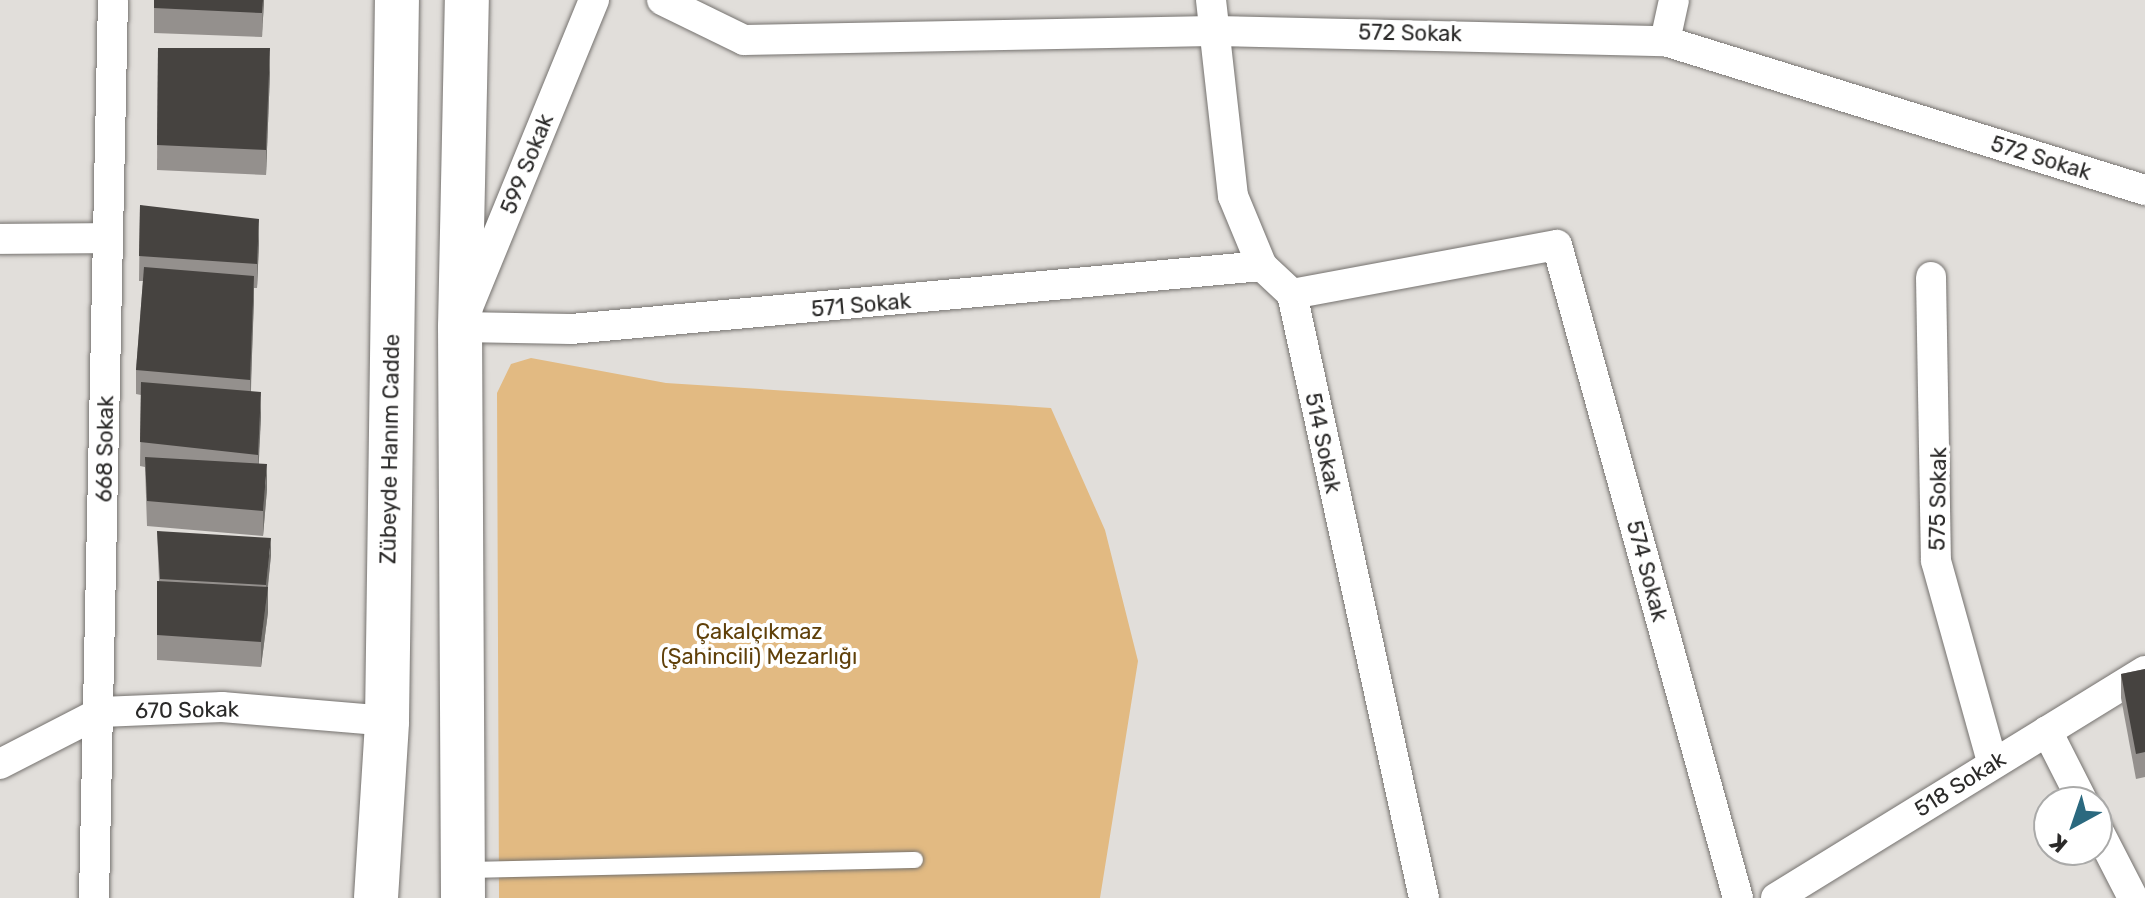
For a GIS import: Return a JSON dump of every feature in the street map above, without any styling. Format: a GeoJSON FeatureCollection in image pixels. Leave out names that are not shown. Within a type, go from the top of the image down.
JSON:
{"type":"FeatureCollection","features":[{"type":"Feature","properties":{"kind":"highway","name":"Zübeyde Hanım Cadde"},"geometry":{"type":"LineString","coordinates":[[376,898],[387,721],[397,0]]}},
{"type":"Feature","properties":{"kind":"highway"},"geometry":{"type":"LineString","coordinates":[[464,884],[460,327],[467,0]]}},
{"type":"Feature","properties":{"kind":"street","name":"668 Sokak"},"geometry":{"type":"LineString","coordinates":[[94,898],[101,712],[113,0]]}},
{"type":"Feature","properties":{"kind":"street","name":"599 Sokak"},"geometry":{"type":"LineString","coordinates":[[460,327],[594,0]]}},
{"type":"Feature","properties":{"kind":"street","name":"572 Sokak"},"geometry":{"type":"LineString","coordinates":[[662,0],[744,40],[1213,31],[1665,41],[2145,190]]}},
{"type":"Feature","properties":{"kind":"street"},"geometry":{"type":"LineString","coordinates":[[1211,0],[1233,196],[1262,266],[1292,294]]}},
{"type":"Feature","properties":{"kind":"street"},"geometry":{"type":"LineString","coordinates":[[1665,41],[1674,0]]}},
{"type":"Feature","properties":{"kind":"street"},"geometry":{"type":"LineString","coordinates":[[0,239],[108,238]]}},
{"type":"Feature","properties":{"kind":"street","name":"574 Sokak"},"geometry":{"type":"LineString","coordinates":[[1292,294],[1557,245],[1738,898]]}},
{"type":"Feature","properties":{"kind":"street","name":"571 Sokak"},"geometry":{"type":"LineString","coordinates":[[460,327],[571,329],[1262,266]]}},
{"type":"Feature","properties":{"kind":"street","name":"575 Sokak"},"geometry":{"type":"LineString","coordinates":[[1931,277],[1936,561],[1992,762]]}},
{"type":"Feature","properties":{"kind":"street","name":"514 Sokak"},"geometry":{"type":"LineString","coordinates":[[1292,294],[1424,898]]}},
{"type":"Feature","properties":{"kind":"street","name":"518 Sokak"},"geometry":{"type":"LineString","coordinates":[[1776,898],[1992,762],[2145,671]]}},
{"type":"Feature","properties":{"kind":"street","name":"670 Sokak"},"geometry":{"type":"LineString","coordinates":[[0,764],[101,712],[222,707],[387,721]]}},
{"type":"Feature","properties":{"kind":"street"},"geometry":{"type":"LineString","coordinates":[[2047,731],[2075,786]]}},
{"type":"Feature","properties":{"kind":"street"},"geometry":{"type":"LineString","coordinates":[[2113,859],[2133,898]]}},
{"type":"Feature","properties":{"kind":"lane"},"geometry":{"type":"LineString","coordinates":[[464,884],[915,860]]}},
{"type":"Feature","properties":{"kind":"green space","name":"Çakalçıkmaz (Şahincili) Mezarlığı"},"geometry":{"type":"Polygon","coordinates":[[[531,358],[666,383],[1051,408],[1105,530],[1138,661],[1100,898],[499,898],[497,393],[511,364],[531,358]]]}},
{"type":"Feature","properties":{"kind":"building"},"geometry":{"type":"Polygon","coordinates":[[[154,0],[263,0],[262,13],[154,8],[154,0]]]}},
{"type":"Feature","properties":{"kind":"building"},"geometry":{"type":"Polygon","coordinates":[[[158,48],[270,48],[266,150],[157,145],[158,48]]]}},
{"type":"Feature","properties":{"kind":"building"},"geometry":{"type":"Polygon","coordinates":[[[140,205],[259,219],[257,264],[139,256],[140,205]]]}},
{"type":"Feature","properties":{"kind":"building"},"geometry":{"type":"Polygon","coordinates":[[[144,267],[254,276],[250,380],[136,370],[144,267]]]}},
{"type":"Feature","properties":{"kind":"building"},"geometry":{"type":"Polygon","coordinates":[[[141,382],[261,392],[258,455],[140,442],[141,382]]]}},
{"type":"Feature","properties":{"kind":"building"},"geometry":{"type":"Polygon","coordinates":[[[145,457],[267,464],[263,511],[147,501],[145,457]]]}},
{"type":"Feature","properties":{"kind":"building"},"geometry":{"type":"Polygon","coordinates":[[[157,531],[271,538],[266,585],[160,579],[157,531]]]}},
{"type":"Feature","properties":{"kind":"building"},"geometry":{"type":"Polygon","coordinates":[[[157,581],[268,587],[261,642],[157,635],[157,581]]]}},
{"type":"Feature","properties":{"kind":"building"},"geometry":{"type":"Polygon","coordinates":[[[2145,669],[2145,752],[2136,754],[2121,674],[2145,669]]]}}]}
